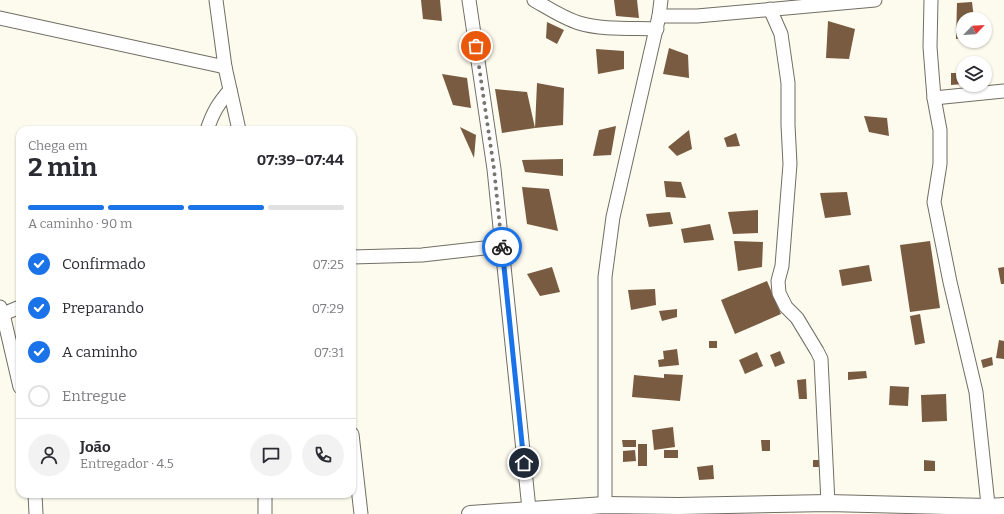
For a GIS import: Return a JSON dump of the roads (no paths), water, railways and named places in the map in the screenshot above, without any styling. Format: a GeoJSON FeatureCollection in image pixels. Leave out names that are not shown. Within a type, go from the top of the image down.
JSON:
{"type":"FeatureCollection","features":[{"type":"Feature","properties":{"kind":"street"},"geometry":{"type":"LineString","coordinates":[[216,0],[225,67],[238,126]]}},
{"type":"Feature","properties":{"kind":"street"},"geometry":{"type":"LineString","coordinates":[[469,0],[494,169],[529,509]]}},
{"type":"Feature","properties":{"kind":"street"},"geometry":{"type":"LineString","coordinates":[[534,0],[565,17],[591,26],[658,22],[697,16],[875,0]]}},
{"type":"Feature","properties":{"kind":"street"},"geometry":{"type":"LineString","coordinates":[[605,505],[606,277],[613,217],[658,22],[661,0]]}},
{"type":"Feature","properties":{"kind":"street"},"geometry":{"type":"LineString","coordinates":[[931,0],[930,47],[934,98],[940,136],[940,164],[934,202],[950,282],[976,392],[988,510]]}},
{"type":"Feature","properties":{"kind":"street"},"geometry":{"type":"LineString","coordinates":[[770,9],[781,34],[788,83],[790,164],[782,266],[778,281],[779,293],[786,307],[797,318],[817,351],[820,359],[828,503]]}},
{"type":"Feature","properties":{"kind":"street"},"geometry":{"type":"LineString","coordinates":[[0,18],[225,67]]}},
{"type":"Feature","properties":{"kind":"street"},"geometry":{"type":"LineString","coordinates":[[208,126],[212,113],[219,102],[230,90]]}},
{"type":"Feature","properties":{"kind":"street"},"geometry":{"type":"LineString","coordinates":[[934,98],[1004,91]]}},
{"type":"Feature","properties":{"kind":"street"},"geometry":{"type":"LineString","coordinates":[[356,257],[422,255],[502,246]]}},
{"type":"Feature","properties":{"kind":"street"},"geometry":{"type":"LineString","coordinates":[[16,308],[2,311],[16,370]]}},
{"type":"Feature","properties":{"kind":"street"},"geometry":{"type":"LineString","coordinates":[[356,470],[361,514]]}},
{"type":"Feature","properties":{"kind":"street"},"geometry":{"type":"LineString","coordinates":[[35,498],[36,514]]}},
{"type":"Feature","properties":{"kind":"street"},"geometry":{"type":"LineString","coordinates":[[265,498],[265,514]]}},
{"type":"Feature","properties":{"kind":"street"},"geometry":{"type":"LineString","coordinates":[[470,514],[605,505],[679,510],[787,509],[828,503],[988,510],[1004,506]]}}]}
